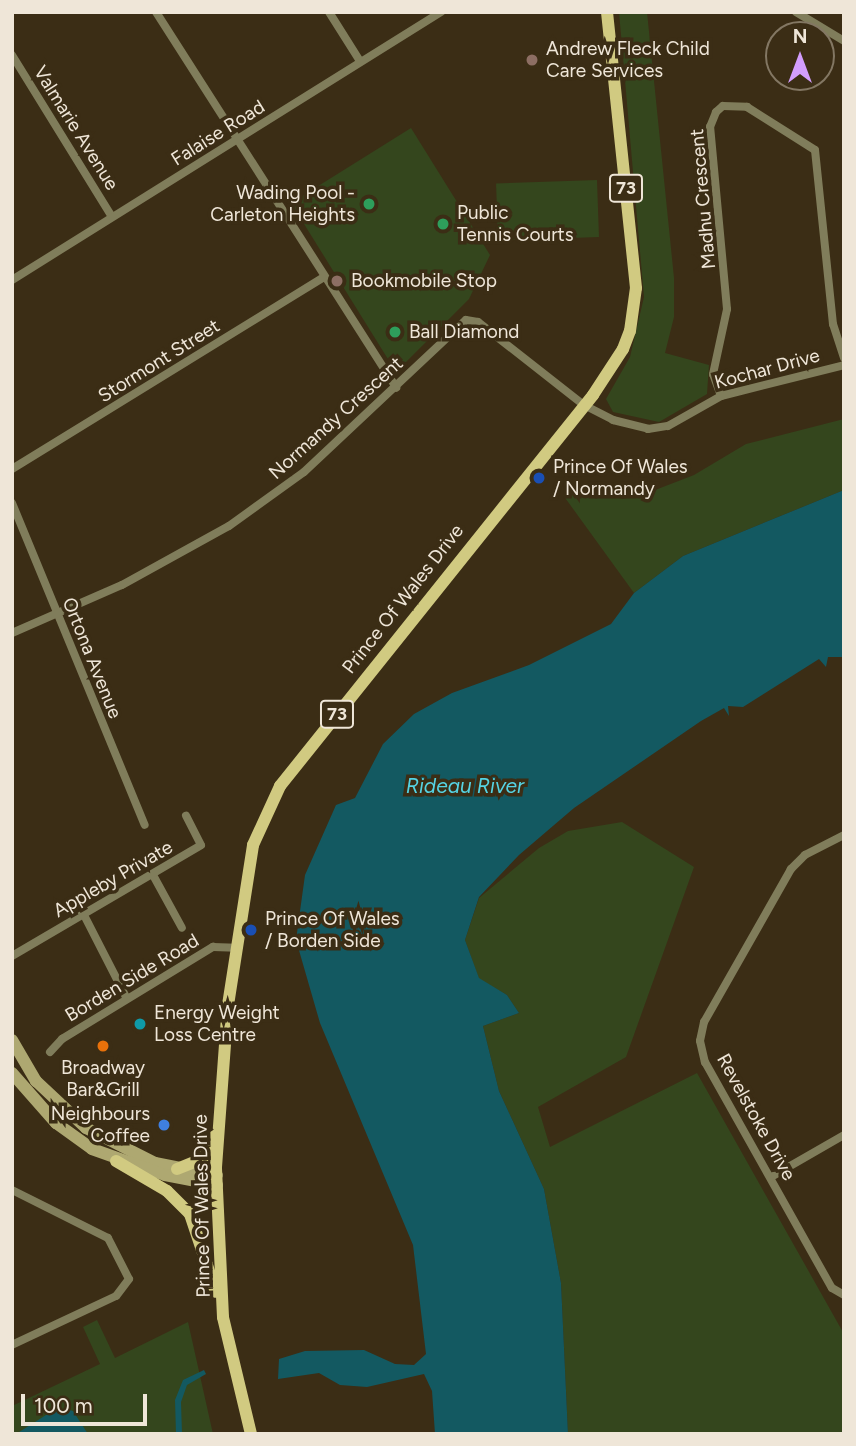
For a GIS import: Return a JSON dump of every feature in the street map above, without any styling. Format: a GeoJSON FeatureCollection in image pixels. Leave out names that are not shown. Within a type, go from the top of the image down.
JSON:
{"type":"FeatureCollection","features":[{"type":"Feature","properties":{"kind":"main road","name":"Prince Of Wales Drive"},"geometry":{"type":"LineString","coordinates":[[251,1434],[223,1317],[217,1180],[218,1130],[236,948],[253,845],[280,786],[584,405],[623,349],[630,331],[636,288],[607,12]]}},
{"type":"Feature","properties":{"kind":"main road"},"geometry":{"type":"LineString","coordinates":[[12,1040],[25,1067],[66,1113],[108,1142],[177,1169],[217,1180]]}},
{"type":"Feature","properties":{"kind":"main road"},"geometry":{"type":"LineString","coordinates":[[12,1073],[56,1123],[167,1191],[190,1214],[223,1317]]}},
{"type":"Feature","properties":{"kind":"main road"},"geometry":{"type":"LineString","coordinates":[[56,1123],[66,1113]]}},
{"type":"Feature","properties":{"kind":"main road"},"geometry":{"type":"LineString","coordinates":[[177,1169],[202,1159],[218,1130]]}},
{"type":"Feature","properties":{"kind":"main road"},"geometry":{"type":"LineString","coordinates":[[116,1161],[217,1180]]}},
{"type":"Feature","properties":{"kind":"street"},"geometry":{"type":"LineString","coordinates":[[156,12],[322,278],[396,387]]}},
{"type":"Feature","properties":{"kind":"street"},"geometry":{"type":"LineString","coordinates":[[329,12],[360,61]]}},
{"type":"Feature","properties":{"kind":"street"},"geometry":{"type":"LineString","coordinates":[[796,12],[844,41]]}},
{"type":"Feature","properties":{"kind":"street","name":"Falaise Road"},"geometry":{"type":"LineString","coordinates":[[12,280],[437,13]]}},
{"type":"Feature","properties":{"kind":"street","name":"Valmarie Avenue"},"geometry":{"type":"LineString","coordinates":[[12,55],[112,217]]}},
{"type":"Feature","properties":{"kind":"street","name":"Madhu Crescent"},"geometry":{"type":"LineString","coordinates":[[721,396],[713,374],[727,309],[710,127],[711,119],[723,106],[747,107],[815,150],[833,324],[844,358]]}},
{"type":"Feature","properties":{"kind":"street","name":"Stormont Street"},"geometry":{"type":"LineString","coordinates":[[12,469],[322,278]]}},
{"type":"Feature","properties":{"kind":"street","name":"Normandy Crescent"},"geometry":{"type":"LineString","coordinates":[[12,633],[57,615],[229,526],[304,472],[472,320],[584,405]]}},
{"type":"Feature","properties":{"kind":"street","name":"Kochar Drive"},"geometry":{"type":"LineString","coordinates":[[584,405],[626,424],[659,430],[721,396],[844,365]]}},
{"type":"Feature","properties":{"kind":"street","name":"Ortona Avenue"},"geometry":{"type":"LineString","coordinates":[[12,503],[145,825]]}},
{"type":"Feature","properties":{"kind":"street","name":"Appleby Private"},"geometry":{"type":"LineString","coordinates":[[12,956],[201,845],[186,816]]}},
{"type":"Feature","properties":{"kind":"street","name":"Revelstoke Drive"},"geometry":{"type":"LineString","coordinates":[[844,835],[805,855],[791,869],[704,1022],[700,1041],[705,1062],[831,1288],[844,1295]]}},
{"type":"Feature","properties":{"kind":"street"},"geometry":{"type":"LineString","coordinates":[[153,875],[181,928]]}},
{"type":"Feature","properties":{"kind":"street"},"geometry":{"type":"LineString","coordinates":[[84,915],[127,999]]}},
{"type":"Feature","properties":{"kind":"street","name":"Borden Side Road"},"geometry":{"type":"LineString","coordinates":[[50,1052],[62,1039],[213,947],[236,948]]}},
{"type":"Feature","properties":{"kind":"street"},"geometry":{"type":"LineString","coordinates":[[771,1177],[844,1135]]}},
{"type":"Feature","properties":{"kind":"street"},"geometry":{"type":"LineString","coordinates":[[12,1190],[108,1238],[129,1279],[127,1288],[116,1296],[12,1345]]}},
{"type":"Feature","properties":{"kind":"green space"},"geometry":{"type":"Polygon","coordinates":[[[619,12],[647,12],[674,278],[674,317],[665,353],[709,365],[707,394],[659,422],[613,412],[606,399],[630,357],[644,297],[619,12]]]}},
{"type":"Feature","properties":{"kind":"green space"},"geometry":{"type":"Polygon","coordinates":[[[411,128],[490,255],[469,299],[396,372],[291,203],[411,128]]]}},
{"type":"Feature","properties":{"kind":"green space"},"geometry":{"type":"Polygon","coordinates":[[[597,180],[599,237],[498,240],[496,184],[597,180]]]}},
{"type":"Feature","properties":{"kind":"green space"},"geometry":{"type":"Polygon","coordinates":[[[844,419],[844,490],[683,556],[634,593],[563,495],[650,492],[694,475],[746,444],[844,419]]]}},
{"type":"Feature","properties":{"kind":"green space"},"geometry":{"type":"Polygon","coordinates":[[[622,822],[694,867],[626,1057],[538,1107],[550,1147],[697,1073],[844,1334],[844,1434],[568,1434],[561,1283],[544,1189],[499,1091],[483,1026],[519,1013],[507,995],[479,979],[465,940],[479,898],[539,848],[568,831],[622,822]]]}},
{"type":"Feature","properties":{"kind":"green space"},"geometry":{"type":"Polygon","coordinates":[[[97,1320],[115,1358],[188,1322],[213,1434],[12,1434],[12,1406],[100,1364],[83,1327],[97,1320]]]}},
{"type":"Feature","properties":{"kind":"water","name":"Rideau River"},"geometry":{"type":"Polygon","coordinates":[[[844,490],[844,657],[828,657],[826,667],[819,659],[743,707],[728,706],[729,716],[724,708],[574,808],[519,855],[479,897],[465,940],[479,978],[507,995],[519,1013],[483,1026],[499,1091],[544,1189],[561,1283],[568,1434],[435,1434],[432,1391],[424,1374],[367,1387],[340,1385],[319,1373],[278,1379],[279,1359],[305,1351],[364,1350],[395,1364],[414,1365],[426,1354],[413,1245],[320,1023],[296,940],[305,875],[336,805],[355,798],[383,744],[414,714],[452,693],[529,665],[611,624],[634,593],[683,556],[844,490]]]}},
{"type":"Feature","properties":{"kind":"water"},"geometry":{"type":"Polygon","coordinates":[[[204,1370],[206,1374],[187,1385],[181,1402],[182,1434],[176,1434],[175,1400],[183,1380],[204,1370]]]}},
{"type":"Feature","properties":{"kind":"water"},"geometry":{"type":"Polygon","coordinates":[[[54,1410],[73,1411],[88,1434],[16,1434],[54,1410]]]}},
{"type":"Feature","properties":{"kind":"place","name":"Andrew Fleck Child Care Services"},"geometry":{"type":"Point","coordinates":[532,60]}},
{"type":"Feature","properties":{"kind":"place","name":"Wading Pool - Carleton Heights"},"geometry":{"type":"Point","coordinates":[369,204]}},
{"type":"Feature","properties":{"kind":"place","name":"Public Tennis Courts"},"geometry":{"type":"Point","coordinates":[443,224]}},
{"type":"Feature","properties":{"kind":"place","name":"Bookmobile Stop"},"geometry":{"type":"Point","coordinates":[337,281]}},
{"type":"Feature","properties":{"kind":"place","name":"Ball Diamond"},"geometry":{"type":"Point","coordinates":[395,332]}},
{"type":"Feature","properties":{"kind":"place","name":"Prince Of Wales / Normandy"},"geometry":{"type":"Point","coordinates":[539,478]}},
{"type":"Feature","properties":{"kind":"place","name":"Prince Of Wales / Borden Side"},"geometry":{"type":"Point","coordinates":[251,930]}},
{"type":"Feature","properties":{"kind":"place","name":"Energy Weight Loss Centre"},"geometry":{"type":"Point","coordinates":[140,1024]}},
{"type":"Feature","properties":{"kind":"place","name":"Broadway Bar&Grill"},"geometry":{"type":"Point","coordinates":[103,1046]}},
{"type":"Feature","properties":{"kind":"place","name":"Neighbours Coffee"},"geometry":{"type":"Point","coordinates":[164,1125]}}]}
